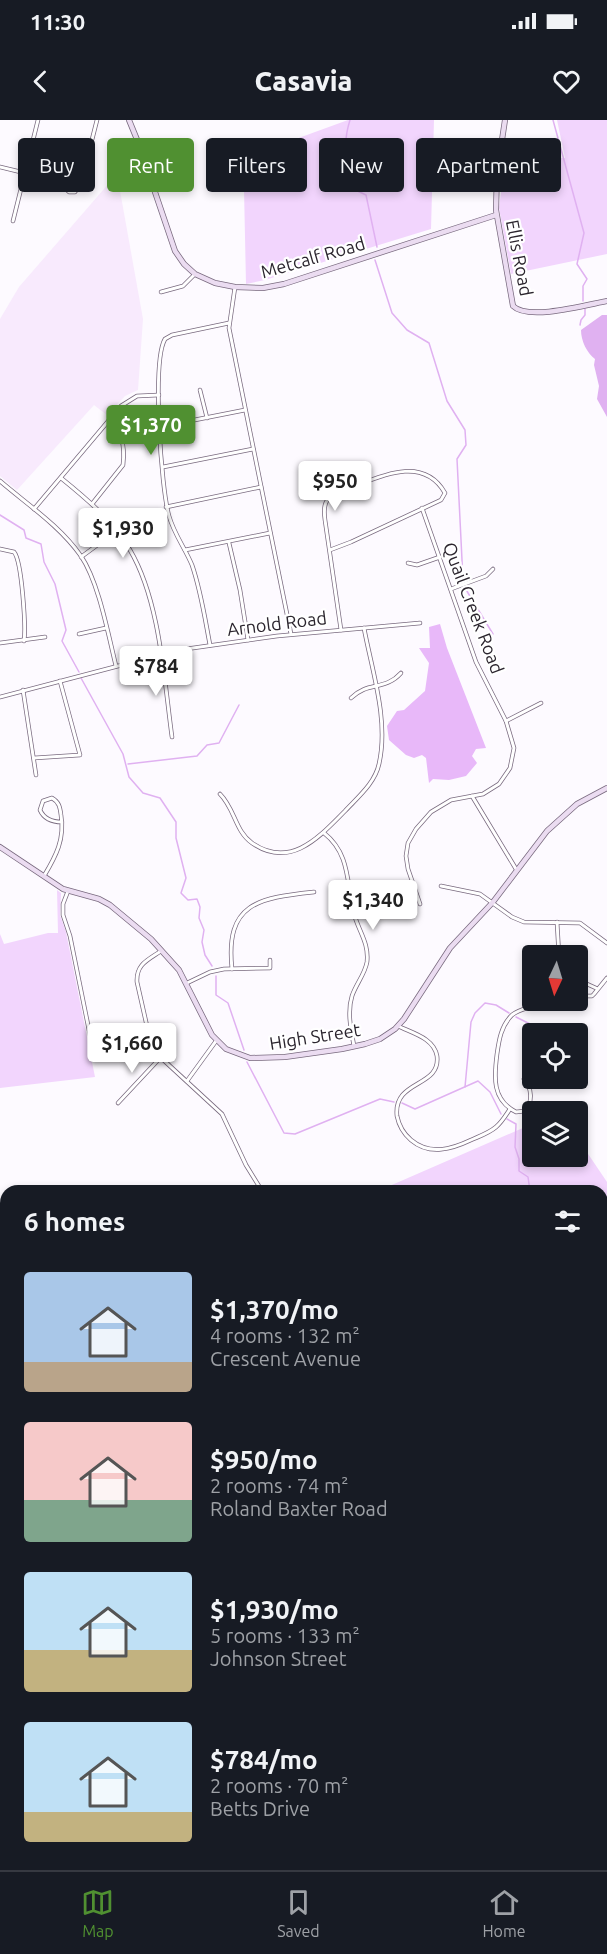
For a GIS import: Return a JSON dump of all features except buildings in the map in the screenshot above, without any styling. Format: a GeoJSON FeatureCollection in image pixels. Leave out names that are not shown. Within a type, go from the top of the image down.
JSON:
{"type":"FeatureCollection","features":[{"type":"Feature","properties":{"kind":"street"},"geometry":{"type":"LineString","coordinates":[[34,138],[38,120]]}},
{"type":"Feature","properties":{"kind":"street"},"geometry":{"type":"LineString","coordinates":[[92,138],[97,120]]}},
{"type":"Feature","properties":{"kind":"street","name":"Metcalf Road"},"geometry":{"type":"LineString","coordinates":[[129,120],[175,251],[195,274],[215,282],[235,287],[263,288],[295,281],[496,215]]}},
{"type":"Feature","properties":{"kind":"street","name":"Ellis Road"},"geometry":{"type":"LineString","coordinates":[[505,120],[496,179],[496,215],[511,299],[516,308],[522,312],[531,312],[607,302]]}},
{"type":"Feature","properties":{"kind":"street"},"geometry":{"type":"LineString","coordinates":[[0,167],[18,171]]}},
{"type":"Feature","properties":{"kind":"street"},"geometry":{"type":"LineString","coordinates":[[82,178],[75,192],[69,192],[66,189],[66,184],[70,181],[82,178]]}},
{"type":"Feature","properties":{"kind":"street"},"geometry":{"type":"LineString","coordinates":[[13,220],[20,192]]}},
{"type":"Feature","properties":{"kind":"street"},"geometry":{"type":"LineString","coordinates":[[162,292],[183,286],[195,274]]}},
{"type":"Feature","properties":{"kind":"street"},"geometry":{"type":"LineString","coordinates":[[235,287],[229,323],[291,634]]}},
{"type":"Feature","properties":{"kind":"street"},"geometry":{"type":"LineString","coordinates":[[210,645],[195,574],[175,534],[166,507],[159,427],[159,395],[162,345],[165,339],[172,335],[229,323]]}},
{"type":"Feature","properties":{"kind":"street"},"geometry":{"type":"LineString","coordinates":[[200,390],[207,418]]}},
{"type":"Feature","properties":{"kind":"street"},"geometry":{"type":"LineString","coordinates":[[34,509],[121,406],[143,395],[159,395]]}},
{"type":"Feature","properties":{"kind":"street"},"geometry":{"type":"LineString","coordinates":[[159,427],[245,410]]}},
{"type":"Feature","properties":{"kind":"street"},"geometry":{"type":"LineString","coordinates":[[92,504],[123,465],[121,434],[109,420]]}},
{"type":"Feature","properties":{"kind":"street"},"geometry":{"type":"LineString","coordinates":[[163,467],[253,448]]}},
{"type":"Feature","properties":{"kind":"street"},"geometry":{"type":"LineString","coordinates":[[330,550],[441,500],[445,493],[430,478],[403,471],[388,474],[333,495],[327,500],[324,512],[341,630]]}},
{"type":"Feature","properties":{"kind":"street"},"geometry":{"type":"LineString","coordinates":[[61,477],[92,504],[117,532],[138,565],[162,653],[172,737]]}},
{"type":"Feature","properties":{"kind":"street"},"geometry":{"type":"LineString","coordinates":[[0,481],[56,529],[81,557],[94,582],[116,666]]}},
{"type":"Feature","properties":{"kind":"street"},"geometry":{"type":"LineString","coordinates":[[166,507],[261,487]]}},
{"type":"Feature","properties":{"kind":"street","name":"Quail Creek Road"},"geometry":{"type":"LineString","coordinates":[[420,904],[408,869],[408,843],[416,829],[431,812],[451,800],[483,794],[500,784],[510,768],[514,748],[506,721],[476,662],[422,508]]}},
{"type":"Feature","properties":{"kind":"street"},"geometry":{"type":"LineString","coordinates":[[81,557],[141,513]]}},
{"type":"Feature","properties":{"kind":"street"},"geometry":{"type":"LineString","coordinates":[[185,550],[270,534]]}},
{"type":"Feature","properties":{"kind":"street"},"geometry":{"type":"LineString","coordinates":[[229,543],[248,640]]}},
{"type":"Feature","properties":{"kind":"street"},"geometry":{"type":"LineString","coordinates":[[0,549],[15,552],[19,562],[24,641]]}},
{"type":"Feature","properties":{"kind":"street"},"geometry":{"type":"LineString","coordinates":[[408,563],[417,565],[440,557]]}},
{"type":"Feature","properties":{"kind":"street"},"geometry":{"type":"LineString","coordinates":[[451,589],[486,576],[493,569]]}},
{"type":"Feature","properties":{"kind":"street","name":"Arnold Road"},"geometry":{"type":"LineString","coordinates":[[0,697],[162,653],[291,634],[420,623]]}},
{"type":"Feature","properties":{"kind":"street"},"geometry":{"type":"LineString","coordinates":[[79,634],[106,628]]}},
{"type":"Feature","properties":{"kind":"street"},"geometry":{"type":"LineString","coordinates":[[220,794],[229,803],[241,833],[252,843],[277,853],[293,852],[306,847],[324,833],[372,783],[380,755],[382,720],[364,628]]}},
{"type":"Feature","properties":{"kind":"street"},"geometry":{"type":"LineString","coordinates":[[0,643],[45,637]]}},
{"type":"Feature","properties":{"kind":"street"},"geometry":{"type":"LineString","coordinates":[[351,698],[360,689],[392,682],[401,673]]}},
{"type":"Feature","properties":{"kind":"street"},"geometry":{"type":"LineString","coordinates":[[34,758],[80,755],[60,681]]}},
{"type":"Feature","properties":{"kind":"street"},"geometry":{"type":"LineString","coordinates":[[23,690],[36,775]]}},
{"type":"Feature","properties":{"kind":"street"},"geometry":{"type":"LineString","coordinates":[[506,721],[541,703]]}},
{"type":"Feature","properties":{"kind":"street","name":"High Street"},"geometry":{"type":"LineString","coordinates":[[216,1041],[232,1052],[257,1059],[333,1051],[380,1038],[398,1026],[446,953],[493,902],[541,838],[577,804],[607,788]]}},
{"type":"Feature","properties":{"kind":"street"},"geometry":{"type":"LineString","coordinates":[[472,796],[516,869]]}},
{"type":"Feature","properties":{"kind":"street"},"geometry":{"type":"LineString","coordinates":[[44,876],[61,842],[62,822],[60,806],[56,800],[52,798],[43,801],[40,810],[42,816],[49,820],[62,822]]}},
{"type":"Feature","properties":{"kind":"street"},"geometry":{"type":"LineString","coordinates":[[324,833],[337,846],[347,867],[356,918],[366,942],[366,968],[352,996],[350,1008],[354,1046]]}},
{"type":"Feature","properties":{"kind":"street"},"geometry":{"type":"LineString","coordinates":[[0,847],[68,891],[94,897],[110,905],[162,950],[179,970],[216,1041],[187,1081]]}},
{"type":"Feature","properties":{"kind":"street"},"geometry":{"type":"LineString","coordinates":[[441,886],[471,891],[486,897],[512,917],[524,922],[580,923],[607,943]]}},
{"type":"Feature","properties":{"kind":"street"},"geometry":{"type":"LineString","coordinates":[[68,891],[63,903],[63,915],[70,934],[90,1035],[98,1048]]}},
{"type":"Feature","properties":{"kind":"street"},"geometry":{"type":"LineString","coordinates":[[232,969],[230,947],[232,935],[236,923],[246,910],[268,898],[314,892]]}},
{"type":"Feature","properties":{"kind":"street"},"geometry":{"type":"LineString","coordinates":[[557,922],[558,945]]}},
{"type":"Feature","properties":{"kind":"street"},"geometry":{"type":"LineString","coordinates":[[162,950],[141,965],[136,977],[151,1044],[161,1058],[225,1117],[246,1165],[258,1185]]}},
{"type":"Feature","properties":{"kind":"street"},"geometry":{"type":"LineString","coordinates":[[187,983],[210,972],[270,968],[270,960]]}},
{"type":"Feature","properties":{"kind":"street"},"geometry":{"type":"LineString","coordinates":[[598,989],[587,984],[582,992],[590,997],[598,989],[607,978]]}},
{"type":"Feature","properties":{"kind":"street"},"geometry":{"type":"LineString","coordinates":[[522,1011],[514,1014],[504,1026],[494,1081],[499,1095],[510,1109],[516,1112],[522,1112],[529,1107],[529,1089]]}},
{"type":"Feature","properties":{"kind":"street"},"geometry":{"type":"LineString","coordinates":[[398,1026],[430,1042],[436,1055],[436,1065],[431,1075],[410,1087],[403,1094],[399,1103],[397,1113],[399,1123],[403,1131],[414,1142],[433,1150],[453,1148],[494,1128],[510,1109]]}},
{"type":"Feature","properties":{"kind":"street"},"geometry":{"type":"LineString","coordinates":[[118,1103],[161,1058]]}},
{"type":"Feature","properties":{"kind":"shaded area"},"geometry":{"type":"Polygon","coordinates":[[[348,120],[434,120],[434,138],[416,138],[416,192],[432,192],[431,229],[246,284],[244,192],[307,192],[307,138],[299,138],[348,120]]]}},
{"type":"Feature","properties":{"kind":"shaded area"},"geometry":{"type":"Polygon","coordinates":[[[557,120],[607,120],[607,254],[511,274],[499,208],[501,192],[561,192],[561,158],[565,158],[557,120]]]}},
{"type":"Feature","properties":{"kind":"shaded area"},"geometry":{"type":"Polygon","coordinates":[[[107,186],[107,192],[120,192],[143,319],[138,390],[125,396],[107,415],[94,405],[17,490],[0,476],[0,319],[19,287],[107,186]]]}},
{"type":"Feature","properties":{"kind":"shaded area"},"geometry":{"type":"Polygon","coordinates":[[[602,315],[607,315],[607,417],[597,399],[599,386],[594,365],[595,359],[585,346],[581,330],[602,315]]]}},
{"type":"Feature","properties":{"kind":"shaded area"},"geometry":{"type":"Polygon","coordinates":[[[440,624],[486,748],[476,749],[472,756],[477,763],[466,776],[449,780],[433,779],[429,783],[426,758],[422,755],[414,758],[406,755],[389,740],[387,726],[397,711],[404,710],[425,691],[429,663],[419,648],[430,648],[429,627],[440,624]]]}},
{"type":"Feature","properties":{"kind":"shaded area"},"geometry":{"type":"Polygon","coordinates":[[[57,890],[61,893],[60,915],[66,932],[95,1077],[0,1088],[0,934],[4,944],[48,933],[58,933],[57,890]]]}},
{"type":"Feature","properties":{"kind":"shaded area"},"geometry":{"type":"Polygon","coordinates":[[[522,1128],[522,1167],[588,1167],[588,1154],[607,1185],[392,1185],[522,1128]]]}},
{"type":"Feature","properties":{"kind":"waterway"},"geometry":{"type":"LineString","coordinates":[[350,120],[346,144],[353,167],[345,185],[366,195],[377,247]]}},
{"type":"Feature","properties":{"kind":"waterway"},"geometry":{"type":"LineString","coordinates":[[553,120],[584,233],[577,264],[587,279],[583,286],[583,301]]}},
{"type":"Feature","properties":{"kind":"waterway"},"geometry":{"type":"LineString","coordinates":[[375,260],[392,313],[407,330],[429,343],[447,401],[465,430],[466,445],[457,459],[463,580]]}},
{"type":"Feature","properties":{"kind":"waterway"},"geometry":{"type":"LineString","coordinates":[[580,325],[585,309]]}},
{"type":"Feature","properties":{"kind":"waterway"},"geometry":{"type":"LineString","coordinates":[[0,515],[24,530],[26,538],[41,544],[44,562],[55,584],[66,630],[62,641],[79,672]]}},
{"type":"Feature","properties":{"kind":"waterway"},"geometry":{"type":"LineString","coordinates":[[465,588],[493,634]]}},
{"type":"Feature","properties":{"kind":"waterway"},"geometry":{"type":"LineString","coordinates":[[81,678],[123,754],[129,777],[143,793],[160,798],[176,822],[176,838],[186,878],[181,893],[188,900],[197,899],[200,907],[199,918],[204,930],[202,942],[205,955],[212,966]]}},
{"type":"Feature","properties":{"kind":"waterway"},"geometry":{"type":"LineString","coordinates":[[128,764],[197,756],[207,745],[219,743],[239,705]]}},
{"type":"Feature","properties":{"kind":"waterway"},"geometry":{"type":"LineString","coordinates":[[216,976],[216,995],[228,1003],[244,1050]]}},
{"type":"Feature","properties":{"kind":"waterway"},"geometry":{"type":"LineString","coordinates":[[465,1087],[471,1022],[475,1013],[485,1003],[496,1005],[509,1013]]}},
{"type":"Feature","properties":{"kind":"waterway"},"geometry":{"type":"LineString","coordinates":[[516,1017],[528,1023]]}},
{"type":"Feature","properties":{"kind":"waterway"},"geometry":{"type":"LineString","coordinates":[[247,1062],[284,1133],[295,1134],[380,1099],[394,1102]]}},
{"type":"Feature","properties":{"kind":"waterway"},"geometry":{"type":"LineString","coordinates":[[402,1103],[415,1109],[478,1081],[490,1092],[501,1114]]}},
{"type":"Feature","properties":{"kind":"waterway"},"geometry":{"type":"LineString","coordinates":[[507,1119],[516,1124],[515,1147],[519,1159],[519,1171],[528,1177],[529,1185]]}}]}
